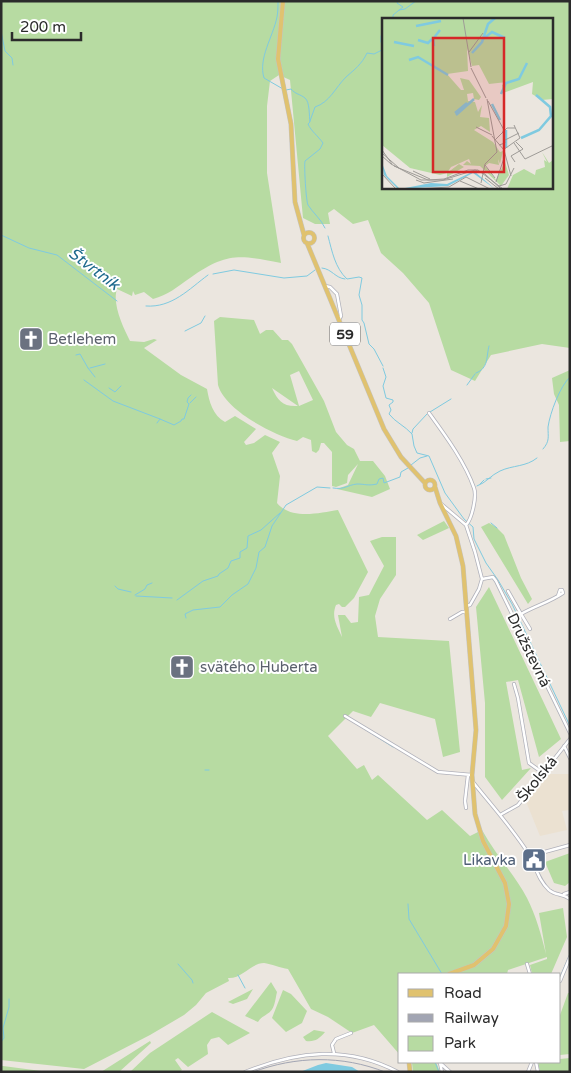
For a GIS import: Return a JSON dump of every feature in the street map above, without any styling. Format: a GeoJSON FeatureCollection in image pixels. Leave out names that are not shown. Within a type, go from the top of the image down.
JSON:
{"type":"FeatureCollection","features":[{"type":"Feature","properties":{"kind":"main road","name":"59"},"geometry":{"type":"LineString","coordinates":[[283,1],[277,53],[291,124],[294,191],[304,239],[313,256],[384,429],[397,452],[413,470],[427,481],[435,483],[435,487]]}},
{"type":"Feature","properties":{"kind":"main road","name":"59"},"geometry":{"type":"LineString","coordinates":[[300,222],[314,236],[313,256]]}},
{"type":"Feature","properties":{"kind":"main road"},"geometry":{"type":"LineString","coordinates":[[304,235],[310,232]]}},
{"type":"Feature","properties":{"kind":"main road"},"geometry":{"type":"LineString","coordinates":[[307,242],[311,243],[314,241]]}},
{"type":"Feature","properties":{"kind":"main road","name":"59"},"geometry":{"type":"LineString","coordinates":[[427,481],[425,488],[436,493]]}},
{"type":"Feature","properties":{"kind":"main road"},"geometry":{"type":"LineString","coordinates":[[430,490],[435,487],[440,503],[460,546],[476,733],[470,775],[473,800],[477,824],[505,883],[509,899],[509,915],[503,934],[490,952],[471,966],[452,973]]}},
{"type":"Feature","properties":{"kind":"street"},"geometry":{"type":"LineString","coordinates":[[325,286],[330,287],[336,294],[341,316],[339,320]]}},
{"type":"Feature","properties":{"kind":"street"},"geometry":{"type":"LineString","coordinates":[[429,413],[450,443],[475,488],[472,515],[468,524],[482,579],[470,605],[466,606]]}},
{"type":"Feature","properties":{"kind":"street"},"geometry":{"type":"LineString","coordinates":[[440,503],[468,524]]}},
{"type":"Feature","properties":{"kind":"street","name":"Družstevná"},"geometry":{"type":"LineString","coordinates":[[482,579],[493,577],[496,581],[570,733]]}},
{"type":"Feature","properties":{"kind":"street"},"geometry":{"type":"LineString","coordinates":[[508,591],[530,629]]}},
{"type":"Feature","properties":{"kind":"street"},"geometry":{"type":"LineString","coordinates":[[513,617],[558,596]]}},
{"type":"Feature","properties":{"kind":"street"},"geometry":{"type":"LineString","coordinates":[[450,619],[462,612],[467,612]]}},
{"type":"Feature","properties":{"kind":"street"},"geometry":{"type":"LineString","coordinates":[[514,684],[530,762],[543,772]]}},
{"type":"Feature","properties":{"kind":"street"},"geometry":{"type":"LineString","coordinates":[[345,716],[438,772],[470,775],[465,801],[466,808]]}},
{"type":"Feature","properties":{"kind":"street","name":"Školská"},"geometry":{"type":"LineString","coordinates":[[500,815],[518,805],[570,739]]}},
{"type":"Feature","properties":{"kind":"street"},"geometry":{"type":"LineString","coordinates":[[564,746],[570,758]]}},
{"type":"Feature","properties":{"kind":"street"},"geometry":{"type":"LineString","coordinates":[[472,781],[530,856],[537,873],[547,888],[554,893],[564,894],[570,892]]}},
{"type":"Feature","properties":{"kind":"street"},"geometry":{"type":"LineString","coordinates":[[530,856],[570,845]]}},
{"type":"Feature","properties":{"kind":"street"},"geometry":{"type":"LineString","coordinates":[[564,894],[570,899]]}},
{"type":"Feature","properties":{"kind":"street"},"geometry":{"type":"LineString","coordinates":[[561,979],[570,957]]}},
{"type":"Feature","properties":{"kind":"street"},"geometry":{"type":"LineString","coordinates":[[527,964],[530,973]]}},
{"type":"Feature","properties":{"kind":"street"},"geometry":{"type":"LineString","coordinates":[[334,1053],[332,1045],[336,1039],[351,1033]]}},
{"type":"Feature","properties":{"kind":"street"},"geometry":{"type":"LineString","coordinates":[[245,1072],[274,1061],[302,1054],[334,1053],[369,1060],[398,1072]]}},
{"type":"Feature","properties":{"kind":"street"},"geometry":{"type":"LineString","coordinates":[[440,1063],[450,1072]]}},
{"type":"Feature","properties":{"kind":"shaded area"},"geometry":{"type":"Polygon","coordinates":[[[544,774],[570,774],[570,810],[562,811],[567,830],[540,836],[525,799],[544,774]]]}},
{"type":"Feature","properties":{"kind":"green space"},"geometry":{"type":"Polygon","coordinates":[[[1,1],[570,1],[570,348],[542,344],[491,355],[475,381],[451,370],[429,303],[403,273],[381,253],[368,220],[353,224],[334,209],[328,213],[330,224],[315,224],[303,218],[290,80],[279,75],[270,81],[267,106],[267,173],[281,263],[254,258],[234,258],[214,264],[172,290],[153,299],[144,292],[135,295],[133,291],[132,296],[117,289],[116,295],[119,315],[130,341],[144,342],[157,340],[144,348],[181,375],[207,389],[212,408],[217,416],[225,422],[235,416],[256,429],[244,442],[246,445],[254,443],[265,435],[280,442],[272,453],[280,476],[277,503],[290,512],[297,513],[314,514],[338,510],[368,572],[354,598],[345,607],[339,604],[336,605],[334,617],[342,637],[338,615],[345,615],[351,623],[358,622],[359,597],[369,595],[384,566],[370,541],[382,537],[396,537],[396,575],[380,599],[375,616],[378,637],[449,641],[460,752],[443,757],[435,719],[380,703],[371,717],[353,711],[328,736],[357,769],[364,765],[372,780],[378,775],[427,820],[442,810],[470,836],[482,830],[527,898],[538,925],[546,954],[539,913],[563,908],[567,937],[551,973],[532,973],[530,965],[547,959],[547,957],[508,970],[507,973],[398,973],[398,1053],[374,1025],[352,1033],[328,1017],[311,1009],[288,969],[264,963],[259,964],[238,976],[228,978],[229,981],[206,993],[184,1015],[84,1069],[1,1060],[1,1]]]}},
{"type":"Feature","properties":{"kind":"green space"},"geometry":{"type":"Polygon","coordinates":[[[220,317],[254,320],[260,334],[266,330],[273,330],[282,340],[288,340],[324,401],[336,432],[347,445],[354,449],[360,461],[373,461],[385,476],[390,489],[372,497],[337,489],[348,485],[358,464],[348,475],[347,483],[336,487],[332,486],[332,452],[324,443],[321,443],[316,453],[312,451],[311,440],[303,437],[297,441],[276,433],[251,420],[230,403],[222,394],[218,385],[214,321],[220,317]],[[299,371],[290,375],[299,406],[313,400],[299,371]],[[272,388],[282,402],[298,406],[272,388]]]}},
{"type":"Feature","properties":{"kind":"green space"},"geometry":{"type":"Polygon","coordinates":[[[570,370],[570,441],[560,442],[559,405],[554,394],[552,378],[570,370]]]}},
{"type":"Feature","properties":{"kind":"green space"},"geometry":{"type":"Polygon","coordinates":[[[444,521],[449,528],[423,540],[417,535],[444,521]]]}},
{"type":"Feature","properties":{"kind":"green space"},"geometry":{"type":"Polygon","coordinates":[[[489,523],[504,535],[521,578],[532,599],[528,604],[481,527],[489,523]]]}},
{"type":"Feature","properties":{"kind":"green space"},"geometry":{"type":"Polygon","coordinates":[[[489,587],[561,739],[539,757],[518,680],[506,682],[522,770],[531,768],[502,800],[485,777],[485,703],[476,607],[489,587]]]}},
{"type":"Feature","properties":{"kind":"green space"},"geometry":{"type":"Polygon","coordinates":[[[570,853],[570,882],[565,886],[554,883],[545,862],[570,853]]]}},
{"type":"Feature","properties":{"kind":"green space"},"geometry":{"type":"Polygon","coordinates":[[[271,982],[277,992],[272,1010],[258,1022],[245,1016],[271,982]]]}},
{"type":"Feature","properties":{"kind":"green space"},"geometry":{"type":"Polygon","coordinates":[[[253,989],[247,999],[233,1004],[228,1002],[253,989]]]}},
{"type":"Feature","properties":{"kind":"green space"},"geometry":{"type":"Polygon","coordinates":[[[283,990],[291,994],[307,1011],[302,1023],[286,1032],[272,1018],[283,990]]]}},
{"type":"Feature","properties":{"kind":"green space"},"geometry":{"type":"Polygon","coordinates":[[[568,993],[570,993],[570,1054],[561,1055],[561,1012],[568,993]]]}},
{"type":"Feature","properties":{"kind":"green space"},"geometry":{"type":"Polygon","coordinates":[[[212,1012],[250,1033],[228,1045],[219,1037],[211,1039],[207,1045],[208,1054],[188,1067],[178,1058],[175,1060],[182,1070],[179,1072],[130,1072],[150,1053],[212,1012]]]}},
{"type":"Feature","properties":{"kind":"green space"},"geometry":{"type":"Polygon","coordinates":[[[314,1030],[325,1032],[317,1040],[306,1041],[303,1037],[314,1030]]]}},
{"type":"Feature","properties":{"kind":"green space"},"geometry":{"type":"Polygon","coordinates":[[[150,1041],[151,1043],[119,1072],[101,1072],[150,1041]]]}},
{"type":"Feature","properties":{"kind":"green space"},"geometry":{"type":"Polygon","coordinates":[[[570,1058],[570,1072],[540,1072],[538,1063],[561,1063],[561,1059],[570,1058]]]}},
{"type":"Feature","properties":{"kind":"green space"},"geometry":{"type":"Polygon","coordinates":[[[412,1063],[436,1063],[440,1072],[413,1072],[412,1063]]]}},
{"type":"Feature","properties":{"kind":"green space"},"geometry":{"type":"Polygon","coordinates":[[[1,1066],[3,1066],[49,1072],[1,1072],[1,1066]]]}},
{"type":"Feature","properties":{"kind":"water"},"geometry":{"type":"Polygon","coordinates":[[[326,1063],[352,1067],[360,1072],[300,1072],[326,1063]]]}},
{"type":"Feature","properties":{"kind":"waterway","name":"Likavka"},"geometry":{"type":"LineString","coordinates":[[278,1],[277,17],[264,55],[263,70],[264,78],[283,89]]}},
{"type":"Feature","properties":{"kind":"waterway"},"geometry":{"type":"LineString","coordinates":[[393,18],[393,15],[403,7],[397,3],[398,1]]}},
{"type":"Feature","properties":{"kind":"waterway"},"geometry":{"type":"LineString","coordinates":[[399,10],[405,9],[416,1]]}},
{"type":"Feature","properties":{"kind":"waterway"},"geometry":{"type":"LineString","coordinates":[[1,31],[5,51],[12,58],[13,65]]}},
{"type":"Feature","properties":{"kind":"waterway"},"geometry":{"type":"LineString","coordinates":[[381,36],[381,42]]}},
{"type":"Feature","properties":{"kind":"waterway"},"geometry":{"type":"LineString","coordinates":[[310,121],[315,107],[325,102],[360,64],[367,53],[374,54],[382,50]]}},
{"type":"Feature","properties":{"kind":"waterway","name":"Likavka"},"geometry":{"type":"LineString","coordinates":[[286,90],[291,89],[307,100],[310,122],[308,124],[323,143],[320,149],[305,161],[305,169],[308,205],[325,228]]}},
{"type":"Feature","properties":{"kind":"waterway","name":"Štvrtník"},"geometry":{"type":"LineString","coordinates":[[1,235],[29,248],[57,255],[117,301]]}},
{"type":"Feature","properties":{"kind":"waterway","name":"Likavka"},"geometry":{"type":"LineString","coordinates":[[328,236],[334,259],[343,275],[347,279],[362,278],[359,295],[362,305],[362,320],[369,344],[374,349],[383,366]]}},
{"type":"Feature","properties":{"kind":"waterway","name":"Štvrtník"},"geometry":{"type":"LineString","coordinates":[[322,268],[345,279]]}},
{"type":"Feature","properties":{"kind":"waterway","name":"Štvrtník"},"geometry":{"type":"LineString","coordinates":[[213,274],[234,270],[284,278],[307,276],[315,270]]}},
{"type":"Feature","properties":{"kind":"waterway","name":"Štvrtník"},"geometry":{"type":"LineString","coordinates":[[146,306],[155,306],[172,301],[208,275]]}},
{"type":"Feature","properties":{"kind":"waterway"},"geometry":{"type":"LineString","coordinates":[[185,331],[201,323],[205,316]]}},
{"type":"Feature","properties":{"kind":"waterway"},"geometry":{"type":"LineString","coordinates":[[476,373],[485,365],[489,346]]}},
{"type":"Feature","properties":{"kind":"waterway"},"geometry":{"type":"LineString","coordinates":[[76,355],[80,354],[88,368]]}},
{"type":"Feature","properties":{"kind":"waterway"},"geometry":{"type":"LineString","coordinates":[[90,368],[105,364]]}},
{"type":"Feature","properties":{"kind":"waterway"},"geometry":{"type":"LineString","coordinates":[[88,368],[95,377]]}},
{"type":"Feature","properties":{"kind":"waterway","name":"Likavka"},"geometry":{"type":"LineString","coordinates":[[383,368],[386,377],[383,386],[386,398],[393,400],[389,405],[391,410],[389,414],[412,434],[417,453],[429,456],[445,493],[464,519],[473,527],[474,539],[486,563],[512,604],[570,726]]}},
{"type":"Feature","properties":{"kind":"waterway"},"geometry":{"type":"LineString","coordinates":[[467,385],[475,374]]}},
{"type":"Feature","properties":{"kind":"waterway"},"geometry":{"type":"LineString","coordinates":[[543,449],[548,441],[548,427],[553,407],[559,393],[570,377]]}},
{"type":"Feature","properties":{"kind":"waterway"},"geometry":{"type":"LineString","coordinates":[[84,380],[113,401],[160,419]]}},
{"type":"Feature","properties":{"kind":"waterway"},"geometry":{"type":"LineString","coordinates":[[109,388],[115,392],[121,386]]}},
{"type":"Feature","properties":{"kind":"waterway"},"geometry":{"type":"LineString","coordinates":[[157,423],[160,419],[174,425],[184,419],[189,404],[187,402],[188,398],[191,395]]}},
{"type":"Feature","properties":{"kind":"waterway"},"geometry":{"type":"LineString","coordinates":[[190,403],[196,397]]}},
{"type":"Feature","properties":{"kind":"waterway"},"geometry":{"type":"LineString","coordinates":[[430,412],[451,399]]}},
{"type":"Feature","properties":{"kind":"waterway"},"geometry":{"type":"LineString","coordinates":[[412,433],[413,429],[427,414]]}},
{"type":"Feature","properties":{"kind":"waterway"},"geometry":{"type":"LineString","coordinates":[[411,465],[420,458],[427,456]]}},
{"type":"Feature","properties":{"kind":"waterway"},"geometry":{"type":"LineString","coordinates":[[477,486],[500,471],[528,463],[537,458]]}},
{"type":"Feature","properties":{"kind":"waterway"},"geometry":{"type":"LineString","coordinates":[[333,488],[357,484],[377,484],[379,479],[383,478],[384,483],[400,477],[401,472],[408,468]]}},
{"type":"Feature","properties":{"kind":"waterway"},"geometry":{"type":"LineString","coordinates":[[486,479],[491,478]]}},
{"type":"Feature","properties":{"kind":"waterway"},"geometry":{"type":"LineString","coordinates":[[480,484],[484,480]]}},
{"type":"Feature","properties":{"kind":"waterway"},"geometry":{"type":"LineString","coordinates":[[186,618],[185,614],[193,610],[220,607],[232,595],[248,584],[256,568],[259,552],[265,547],[272,526],[286,505],[317,487],[330,488]]}},
{"type":"Feature","properties":{"kind":"waterway"},"geometry":{"type":"LineString","coordinates":[[177,600],[203,581],[218,576],[228,568],[231,561],[240,558],[240,552],[247,548],[248,536],[261,530],[280,513]]}},
{"type":"Feature","properties":{"kind":"waterway"},"geometry":{"type":"LineString","coordinates":[[491,523],[497,528]]}},
{"type":"Feature","properties":{"kind":"waterway"},"geometry":{"type":"LineString","coordinates":[[135,595],[152,583]]}},
{"type":"Feature","properties":{"kind":"waterway"},"geometry":{"type":"LineString","coordinates":[[115,586],[118,589],[131,592]]}},
{"type":"Feature","properties":{"kind":"waterway"},"geometry":{"type":"LineString","coordinates":[[136,596],[172,598]]}},
{"type":"Feature","properties":{"kind":"waterway"},"geometry":{"type":"LineString","coordinates":[[355,723],[393,747]]}},
{"type":"Feature","properties":{"kind":"waterway"},"geometry":{"type":"LineString","coordinates":[[408,904],[409,919],[441,973]]}},
{"type":"Feature","properties":{"kind":"waterway"},"geometry":{"type":"LineString","coordinates":[[561,975],[570,954]]}},
{"type":"Feature","properties":{"kind":"waterway"},"geometry":{"type":"LineString","coordinates":[[178,964],[193,983]]}},
{"type":"Feature","properties":{"kind":"waterway"},"geometry":{"type":"LineString","coordinates":[[238,975],[245,988]]}},
{"type":"Feature","properties":{"kind":"waterway"},"geometry":{"type":"LineString","coordinates":[[1,1042],[4,1038],[3,1028],[9,1007],[9,999]]}},
{"type":"Feature","properties":{"kind":"waterway"},"geometry":{"type":"LineString","coordinates":[[435,1063],[439,1072]]}},
{"type":"Feature","properties":{"kind":"railway"},"geometry":{"type":"LineString","coordinates":[[253,1072],[302,1060],[336,1060],[369,1066],[385,1072]]}},
{"type":"Feature","properties":{"kind":"place","name":"Betlehem"},"geometry":{"type":"Point","coordinates":[31,339]}},
{"type":"Feature","properties":{"kind":"place","name":"svätého Huberta"},"geometry":{"type":"Point","coordinates":[182,667]}},
{"type":"Feature","properties":{"kind":"place","name":"Likavka"},"geometry":{"type":"Point","coordinates":[534,860]}}]}
